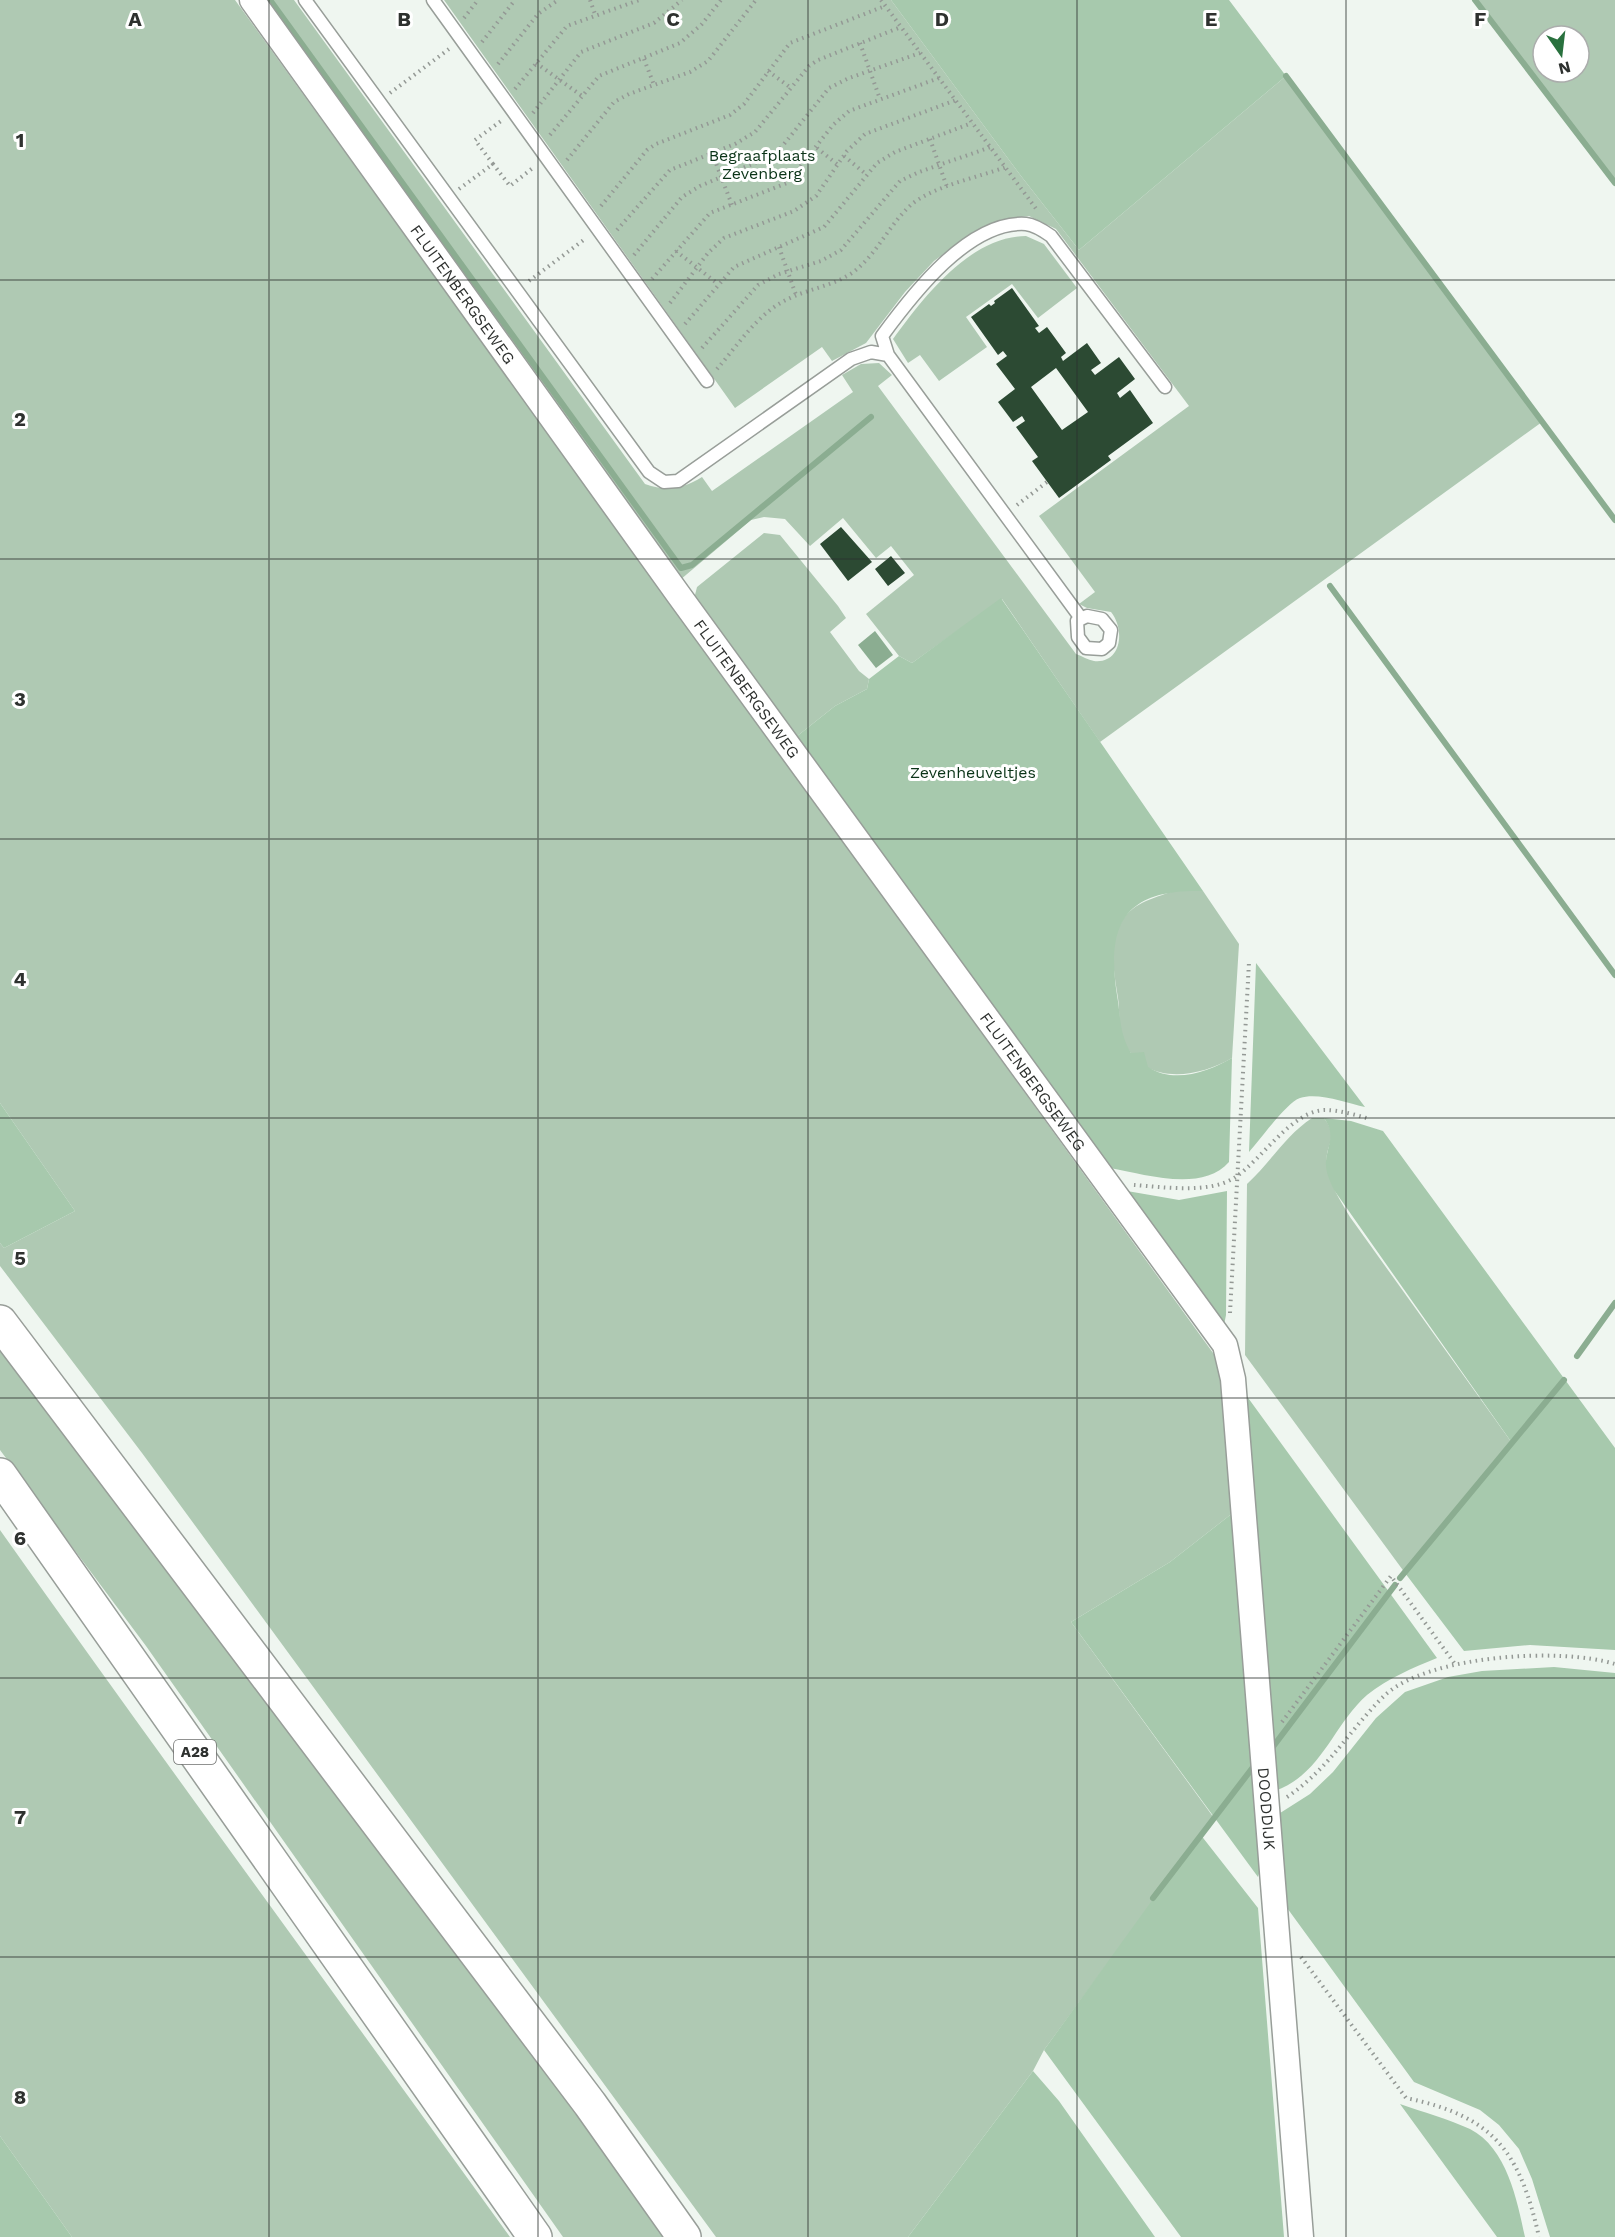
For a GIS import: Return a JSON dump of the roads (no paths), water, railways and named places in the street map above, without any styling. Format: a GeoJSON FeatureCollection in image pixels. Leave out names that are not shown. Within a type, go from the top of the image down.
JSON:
{"type":"FeatureCollection","features":[{"type":"Feature","properties":{"kind":"highway"},"geometry":{"type":"LineString","coordinates":[[0,1322],[583,2095],[684,2237]]}},
{"type":"Feature","properties":{"kind":"highway","name":"A28"},"geometry":{"type":"LineString","coordinates":[[0,1475],[535,2237]]}},
{"type":"Feature","properties":{"kind":"street","name":"FLUITENBERGSEWEG"},"geometry":{"type":"LineString","coordinates":[[252,0],[1217,1332],[1228,1353],[1233,1379]]}},
{"type":"Feature","properties":{"kind":"street","name":"DOODDIJK"},"geometry":{"type":"LineString","coordinates":[[1233,1379],[1301,2237]]}},
{"type":"Feature","properties":{"kind":"lane"},"geometry":{"type":"LineString","coordinates":[[305,0],[649,472],[664,482],[678,481],[696,470],[851,359],[871,352],[888,355]]}},
{"type":"Feature","properties":{"kind":"lane"},"geometry":{"type":"LineString","coordinates":[[433,0],[707,381]]}},
{"type":"Feature","properties":{"kind":"lane"},"geometry":{"type":"LineString","coordinates":[[1080,617],[888,355],[882,336],[911,297],[939,267],[977,239],[1002,227],[1028,224],[1051,236],[1165,387]]}},
{"type":"Feature","properties":{"kind":"waterway"},"geometry":{"type":"LineString","coordinates":[[270,0],[681,568],[692,565],[871,417]]}},
{"type":"Feature","properties":{"kind":"waterway"},"geometry":{"type":"LineString","coordinates":[[1475,0],[1615,183]]}},
{"type":"Feature","properties":{"kind":"waterway"},"geometry":{"type":"LineString","coordinates":[[1286,76],[1615,520]]}},
{"type":"Feature","properties":{"kind":"waterway"},"geometry":{"type":"LineString","coordinates":[[1330,586],[1615,975]]}},
{"type":"Feature","properties":{"kind":"waterway"},"geometry":{"type":"LineString","coordinates":[[1577,1356],[1615,1303]]}},
{"type":"Feature","properties":{"kind":"waterway"},"geometry":{"type":"LineString","coordinates":[[1400,1578],[1564,1380]]}},
{"type":"Feature","properties":{"kind":"waterway"},"geometry":{"type":"LineString","coordinates":[[1269,1752],[1395,1585]]}},
{"type":"Feature","properties":{"kind":"waterway"},"geometry":{"type":"LineString","coordinates":[[1153,1898],[1257,1762]]}},
{"type":"Feature","properties":{"kind":"park label","name":"Begraafplaats Zevenberg"},"geometry":{"type":"Point","coordinates":[762,164]}},
{"type":"Feature","properties":{"kind":"park label","name":"Zevenheuveltjes"},"geometry":{"type":"Point","coordinates":[973,772]}}]}
